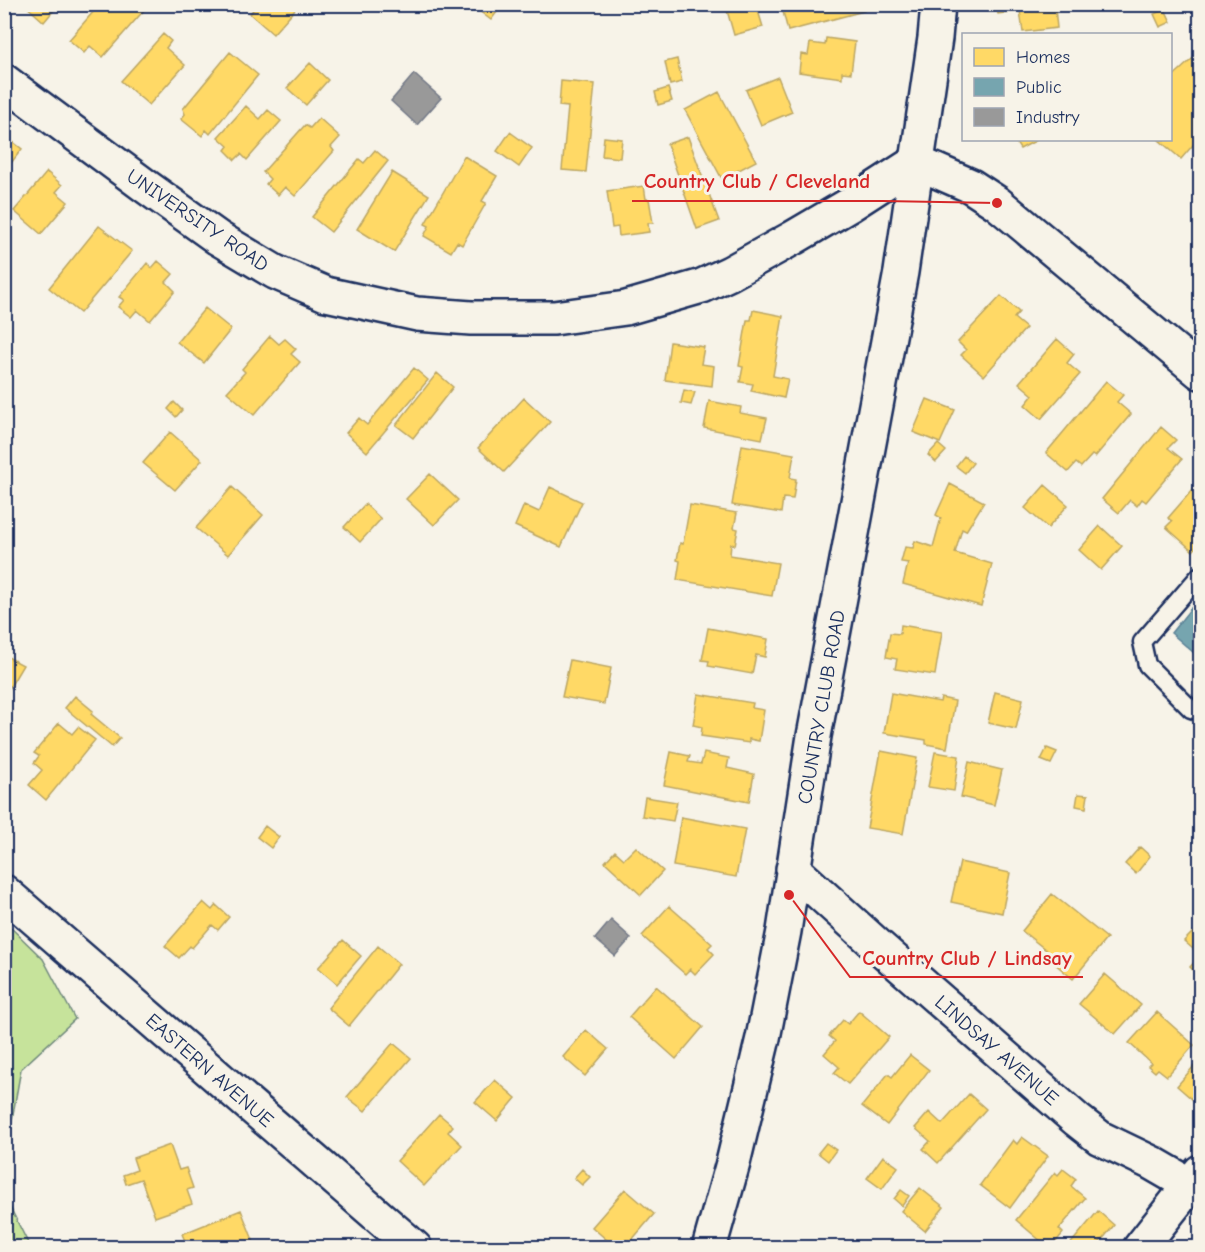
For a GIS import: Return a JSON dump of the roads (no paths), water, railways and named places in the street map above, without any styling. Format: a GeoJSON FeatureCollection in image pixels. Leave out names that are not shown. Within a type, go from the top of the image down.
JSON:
{"type":"FeatureCollection","features":[{"type":"Feature","properties":{"kind":"street","name":"COUNTRY CLUB ROAD"},"geometry":{"type":"LineString","coordinates":[[709,1248],[733,1163],[763,1038],[784,931],[814,736],[901,272],[938,4]]}},
{"type":"Feature","properties":{"kind":"street","name":"UNIVERSITY ROAD"},"geometry":{"type":"LineString","coordinates":[[4,81],[218,238],[275,272],[326,294],[417,314],[471,318],[554,318],[626,308],[691,289],[730,273],[784,243],[851,204],[916,162]]}},
{"type":"Feature","properties":{"kind":"street"},"geometry":{"type":"LineString","coordinates":[[916,162],[971,186],[997,203],[1200,372]]}},
{"type":"Feature","properties":{"kind":"street","name":"LINDSAY AVENUE"},"geometry":{"type":"LineString","coordinates":[[793,869],[877,945],[1100,1138],[1152,1163],[1195,1178]]}},
{"type":"Feature","properties":{"kind":"street","name":"EASTERN AVENUE"},"geometry":{"type":"LineString","coordinates":[[4,892],[415,1248]]}},
{"type":"Feature","properties":{"kind":"street"},"geometry":{"type":"LineString","coordinates":[[1140,1248],[1195,1178]]}},
{"type":"Feature","properties":{"kind":"lane"},"geometry":{"type":"LineString","coordinates":[[1200,575],[1142,642],[1147,666],[1191,709],[1200,711]]}},
{"type":"Feature","properties":{"kind":"place","name":"Country Club / Cleveland"},"geometry":{"type":"Point","coordinates":[997,203]}},
{"type":"Feature","properties":{"kind":"place","name":"Country Club / Lindsay"},"geometry":{"type":"Point","coordinates":[789,895]}}]}
